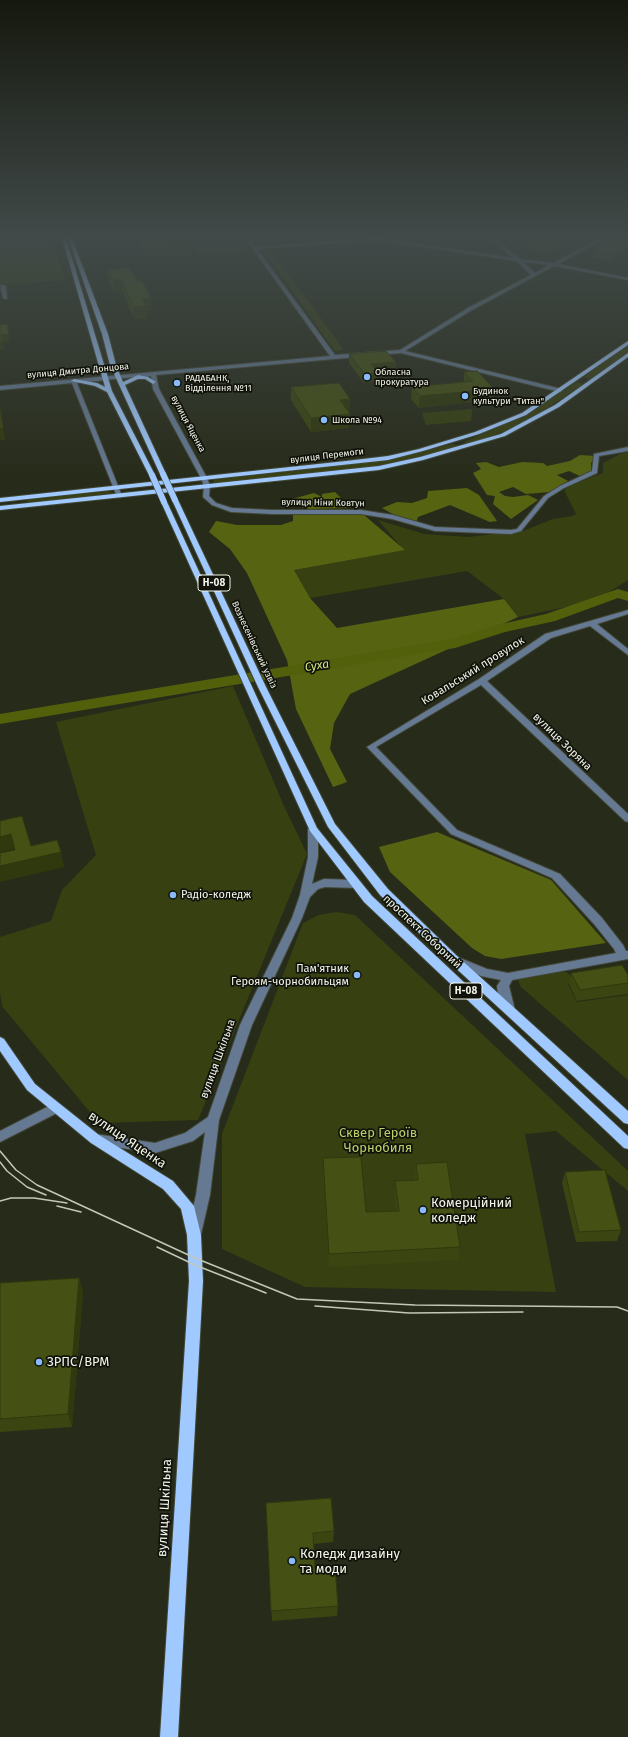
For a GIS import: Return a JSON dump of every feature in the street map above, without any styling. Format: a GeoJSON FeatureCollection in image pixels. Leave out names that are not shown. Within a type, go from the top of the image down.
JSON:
{"type":"FeatureCollection","features":[{"type":"Feature","properties":{"kind":"main road","name":"Н-08"},"geometry":{"type":"LineString","coordinates":[[88,319],[109,391],[152,475],[313,829]]}},
{"type":"Feature","properties":{"kind":"main road","name":"Н-08"},"geometry":{"type":"LineString","coordinates":[[98,319],[122,385]]}},
{"type":"Feature","properties":{"kind":"main road","name":"вулиця Перемоги"},"geometry":{"type":"LineString","coordinates":[[0,500],[116,489],[388,458],[455,440],[497,426],[524,414],[628,343]]}},
{"type":"Feature","properties":{"kind":"main road","name":"вулиця Перемоги"},"geometry":{"type":"LineString","coordinates":[[0,508],[379,468],[421,459],[503,435],[528,423],[626,358]]}},
{"type":"Feature","properties":{"kind":"main road"},"geometry":{"type":"LineString","coordinates":[[122,385],[138,377],[146,378],[153,382]]}},
{"type":"Feature","properties":{"kind":"main road"},"geometry":{"type":"LineString","coordinates":[[577,379],[591,382]]}},
{"type":"Feature","properties":{"kind":"main road"},"geometry":{"type":"LineString","coordinates":[[74,381],[103,387],[109,391]]}},
{"type":"Feature","properties":{"kind":"main road","name":"Вознесенівський узвіз"},"geometry":{"type":"LineString","coordinates":[[122,385],[252,666],[331,825]]}},
{"type":"Feature","properties":{"kind":"main road"},"geometry":{"type":"LineString","coordinates":[[455,440],[466,447]]}},
{"type":"Feature","properties":{"kind":"main road"},"geometry":{"type":"LineString","coordinates":[[20,498],[22,506]]}},
{"type":"Feature","properties":{"kind":"main road","name":"проспект Соборний"},"geometry":{"type":"LineString","coordinates":[[331,825],[384,892],[452,958],[628,1119]]}},
{"type":"Feature","properties":{"kind":"main road","name":"проспект Соборний"},"geometry":{"type":"LineString","coordinates":[[313,829],[374,905],[628,1144]]}},
{"type":"Feature","properties":{"kind":"main road","name":"вулиця Яценка"},"geometry":{"type":"LineString","coordinates":[[0,1042],[31,1087],[95,1139],[168,1185],[187,1206],[194,1235],[196,1281]]}},
{"type":"Feature","properties":{"kind":"main road","name":"вулиця Шкільна"},"geometry":{"type":"LineString","coordinates":[[169,1737],[196,1281]]}},
{"type":"Feature","properties":{"kind":"street"},"geometry":{"type":"LineString","coordinates":[[305,319],[333,356]]}},
{"type":"Feature","properties":{"kind":"street"},"geometry":{"type":"LineString","coordinates":[[401,351],[453,319]]}},
{"type":"Feature","properties":{"kind":"street","name":"вулиця Дмитра Донцова"},"geometry":{"type":"LineString","coordinates":[[0,388],[333,356],[401,351],[560,390]]}},
{"type":"Feature","properties":{"kind":"street"},"geometry":{"type":"LineString","coordinates":[[138,377],[153,373]]}},
{"type":"Feature","properties":{"kind":"street","name":"вулиця Яценка"},"geometry":{"type":"LineString","coordinates":[[153,373],[153,382],[207,486]]}},
{"type":"Feature","properties":{"kind":"street"},"geometry":{"type":"LineString","coordinates":[[74,381],[119,496]]}},
{"type":"Feature","properties":{"kind":"street","name":"вулиця Ніни Ковтун"},"geometry":{"type":"LineString","coordinates":[[207,486],[206,497],[214,504],[231,510],[272,512],[361,512],[393,517],[435,530],[511,532],[519,530],[546,497],[562,487],[595,472],[596,455],[628,449]]}},
{"type":"Feature","properties":{"kind":"street","name":"Ковальський провулок"},"geometry":{"type":"LineString","coordinates":[[625,956],[598,921],[556,876],[454,832],[371,747],[482,681],[548,636],[628,612]]}},
{"type":"Feature","properties":{"kind":"street"},"geometry":{"type":"LineString","coordinates":[[591,623],[628,653]]}},
{"type":"Feature","properties":{"kind":"street","name":"вулиця Зоряна"},"geometry":{"type":"LineString","coordinates":[[482,681],[628,819]]}},
{"type":"Feature","properties":{"kind":"street","name":"вулиця Шкільна"},"geometry":{"type":"LineString","coordinates":[[194,1235],[203,1195],[213,1120],[246,1025],[297,918],[305,896],[313,857],[313,829]]}},
{"type":"Feature","properties":{"kind":"street"},"geometry":{"type":"LineString","coordinates":[[305,896],[314,887],[324,883],[356,884]]}},
{"type":"Feature","properties":{"kind":"street"},"geometry":{"type":"LineString","coordinates":[[452,958],[485,972],[508,977],[625,956]]}},
{"type":"Feature","properties":{"kind":"street"},"geometry":{"type":"LineString","coordinates":[[508,977],[503,986],[509,1010]]}},
{"type":"Feature","properties":{"kind":"street"},"geometry":{"type":"LineString","coordinates":[[0,1137],[55,1108]]}},
{"type":"Feature","properties":{"kind":"street"},"geometry":{"type":"LineString","coordinates":[[95,1139],[155,1148],[188,1137],[213,1120]]}},
{"type":"Feature","properties":{"kind":"green space"},"geometry":{"type":"Polygon","coordinates":[[[312,319],[321,319],[343,350],[335,351],[312,319]]]}},
{"type":"Feature","properties":{"kind":"green space"},"geometry":{"type":"Polygon","coordinates":[[[628,346],[628,352],[610,366],[590,379],[584,377],[628,346]]]}},
{"type":"Feature","properties":{"kind":"green space"},"geometry":{"type":"Polygon","coordinates":[[[577,382],[584,384],[527,421],[470,444],[464,442],[527,415],[577,382]]]}},
{"type":"Feature","properties":{"kind":"green space"},"geometry":{"type":"Polygon","coordinates":[[[472,409],[471,421],[426,425],[422,413],[472,409]]]}},
{"type":"Feature","properties":{"kind":"green space"},"geometry":{"type":"Polygon","coordinates":[[[452,444],[457,445],[457,447],[392,463],[362,468],[215,484],[213,480],[364,463],[422,452],[452,444]]]}},
{"type":"Feature","properties":{"kind":"green space"},"geometry":{"type":"Polygon","coordinates":[[[628,452],[628,580],[595,601],[518,617],[504,599],[467,571],[310,598],[294,570],[404,550],[378,520],[424,534],[468,537],[523,531],[553,519],[572,516],[576,514],[564,490],[572,485],[603,473],[603,463],[620,454],[628,452]]]}},
{"type":"Feature","properties":{"kind":"green space"},"geometry":{"type":"Polygon","coordinates":[[[580,455],[596,456],[591,463],[591,471],[580,476],[569,471],[557,475],[568,481],[550,492],[526,494],[513,487],[499,492],[505,496],[513,497],[528,495],[538,500],[511,519],[493,504],[495,496],[487,495],[473,473],[481,469],[476,463],[486,462],[499,467],[522,462],[543,463],[547,466],[570,461],[580,455]]]}},
{"type":"Feature","properties":{"kind":"green space"},"geometry":{"type":"Polygon","coordinates":[[[467,488],[479,495],[497,521],[490,522],[450,505],[418,517],[416,523],[405,521],[382,508],[397,502],[412,503],[427,498],[428,491],[467,488]]]}},
{"type":"Feature","properties":{"kind":"green space"},"geometry":{"type":"Polygon","coordinates":[[[108,491],[114,493],[29,503],[26,500],[108,491]]]}},
{"type":"Feature","properties":{"kind":"green space"},"geometry":{"type":"Polygon","coordinates":[[[335,492],[351,508],[309,509],[299,506],[292,499],[314,493],[322,497],[322,494],[335,492]]]}},
{"type":"Feature","properties":{"kind":"green space"},"geometry":{"type":"Polygon","coordinates":[[[293,513],[356,513],[364,515],[405,550],[294,570],[310,598],[337,628],[504,599],[518,617],[350,694],[334,723],[330,749],[347,782],[333,787],[296,709],[287,660],[247,573],[230,549],[209,532],[216,521],[237,525],[281,525],[293,521],[293,513]]]}},
{"type":"Feature","properties":{"kind":"green space"},"geometry":{"type":"Polygon","coordinates":[[[233,686],[284,806],[307,854],[198,1120],[99,1123],[2,1006],[0,992],[0,937],[51,921],[62,890],[96,855],[56,722],[233,686]]]}},
{"type":"Feature","properties":{"kind":"green space"},"geometry":{"type":"Polygon","coordinates":[[[437,832],[551,880],[606,943],[501,959],[485,956],[472,948],[390,872],[379,847],[437,832]]]}},
{"type":"Feature","properties":{"kind":"green space","name":"Сквер Героїв Чорнобиля"},"geometry":{"type":"Polygon","coordinates":[[[336,912],[355,915],[628,1171],[628,1191],[556,1131],[525,1134],[556,1292],[305,1287],[222,1249],[222,1134],[303,923],[319,915],[336,912]]]}},
{"type":"Feature","properties":{"kind":"green space"},"geometry":{"type":"Polygon","coordinates":[[[565,972],[569,974],[573,980],[568,984],[577,1002],[628,995],[628,1080],[521,987],[518,980],[522,977],[565,972]]]}},
{"type":"Feature","properties":{"kind":"building"},"geometry":{"type":"Polygon","coordinates":[[[7,324],[9,334],[1,335],[3,341],[0,342],[0,325],[7,324]]]}},
{"type":"Feature","properties":{"kind":"building"},"geometry":{"type":"Polygon","coordinates":[[[386,351],[396,362],[371,364],[378,373],[365,374],[349,354],[386,351]]]}},
{"type":"Feature","properties":{"kind":"building"},"geometry":{"type":"Polygon","coordinates":[[[477,371],[494,389],[420,396],[412,387],[473,381],[464,372],[477,371]]]}},
{"type":"Feature","properties":{"kind":"building"},"geometry":{"type":"Polygon","coordinates":[[[339,383],[350,399],[340,400],[350,414],[311,418],[291,387],[339,383]]]}},
{"type":"Feature","properties":{"kind":"building"},"geometry":{"type":"Polygon","coordinates":[[[0,407],[3,428],[0,428],[0,407]]]}},
{"type":"Feature","properties":{"kind":"building"},"geometry":{"type":"Polygon","coordinates":[[[22,816],[31,846],[57,840],[61,852],[0,866],[0,853],[15,850],[11,834],[0,837],[0,821],[22,816]]]}},
{"type":"Feature","properties":{"kind":"building"},"geometry":{"type":"Polygon","coordinates":[[[622,965],[628,975],[628,983],[580,990],[571,973],[622,965]]]}},
{"type":"Feature","properties":{"kind":"building","name":"Комерційний коледж"},"geometry":{"type":"Polygon","coordinates":[[[361,1157],[366,1212],[399,1211],[395,1181],[418,1180],[416,1164],[447,1162],[460,1247],[329,1254],[323,1158],[361,1157]]]}},
{"type":"Feature","properties":{"kind":"building"},"geometry":{"type":"Polygon","coordinates":[[[605,1170],[621,1230],[579,1232],[565,1172],[605,1170]]]}},
{"type":"Feature","properties":{"kind":"building","name":"ЗРПС/ВРМ"},"geometry":{"type":"Polygon","coordinates":[[[79,1278],[68,1414],[0,1419],[0,1283],[79,1278]]]}},
{"type":"Feature","properties":{"kind":"building","name":"Коледж дизайну та моди"},"geometry":{"type":"Polygon","coordinates":[[[331,1498],[334,1531],[313,1533],[315,1569],[335,1567],[338,1606],[271,1611],[266,1503],[331,1498]]]}},
{"type":"Feature","properties":{"kind":"waterway","name":"Суха"},"geometry":{"type":"LineString","coordinates":[[0,719],[455,643],[502,628],[550,618],[618,593],[628,597]]}},
{"type":"Feature","properties":{"kind":"tram line"},"geometry":{"type":"LineString","coordinates":[[0,1151],[16,1170],[37,1185],[195,1258],[297,1299],[415,1305],[617,1307],[628,1311]]}},
{"type":"Feature","properties":{"kind":"tram line"},"geometry":{"type":"LineString","coordinates":[[0,1162],[7,1171],[27,1187],[46,1195]]}},
{"type":"Feature","properties":{"kind":"tram line"},"geometry":{"type":"LineString","coordinates":[[0,1201],[11,1198],[34,1198],[67,1203]]}},
{"type":"Feature","properties":{"kind":"tram line"},"geometry":{"type":"LineString","coordinates":[[57,1206],[81,1212]]}},
{"type":"Feature","properties":{"kind":"tram line"},"geometry":{"type":"LineString","coordinates":[[157,1247],[195,1265],[266,1293]]}},
{"type":"Feature","properties":{"kind":"tram line"},"geometry":{"type":"LineString","coordinates":[[315,1306],[409,1313],[523,1312]]}},
{"type":"Feature","properties":{"kind":"place","name":"Обласна прокуратура"},"geometry":{"type":"Point","coordinates":[367,377]}},
{"type":"Feature","properties":{"kind":"place","name":"РАДАБАНК, Відділення №11"},"geometry":{"type":"Point","coordinates":[177,383]}},
{"type":"Feature","properties":{"kind":"place","name":"Будинок культури \"Титан\""},"geometry":{"type":"Point","coordinates":[465,396]}},
{"type":"Feature","properties":{"kind":"place","name":"Школа №94"},"geometry":{"type":"Point","coordinates":[324,420]}},
{"type":"Feature","properties":{"kind":"place","name":"Радіо-коледж"},"geometry":{"type":"Point","coordinates":[173,895]}},
{"type":"Feature","properties":{"kind":"place","name":"Пам'ятник Героям-чорнобильцям"},"geometry":{"type":"Point","coordinates":[357,975]}},
{"type":"Feature","properties":{"kind":"place","name":"Комерційний коледж"},"geometry":{"type":"Point","coordinates":[423,1210]}},
{"type":"Feature","properties":{"kind":"place","name":"ЗРПС/ВРМ"},"geometry":{"type":"Point","coordinates":[39,1362]}},
{"type":"Feature","properties":{"kind":"place","name":"Коледж дизайну та моди"},"geometry":{"type":"Point","coordinates":[292,1561]}}]}
